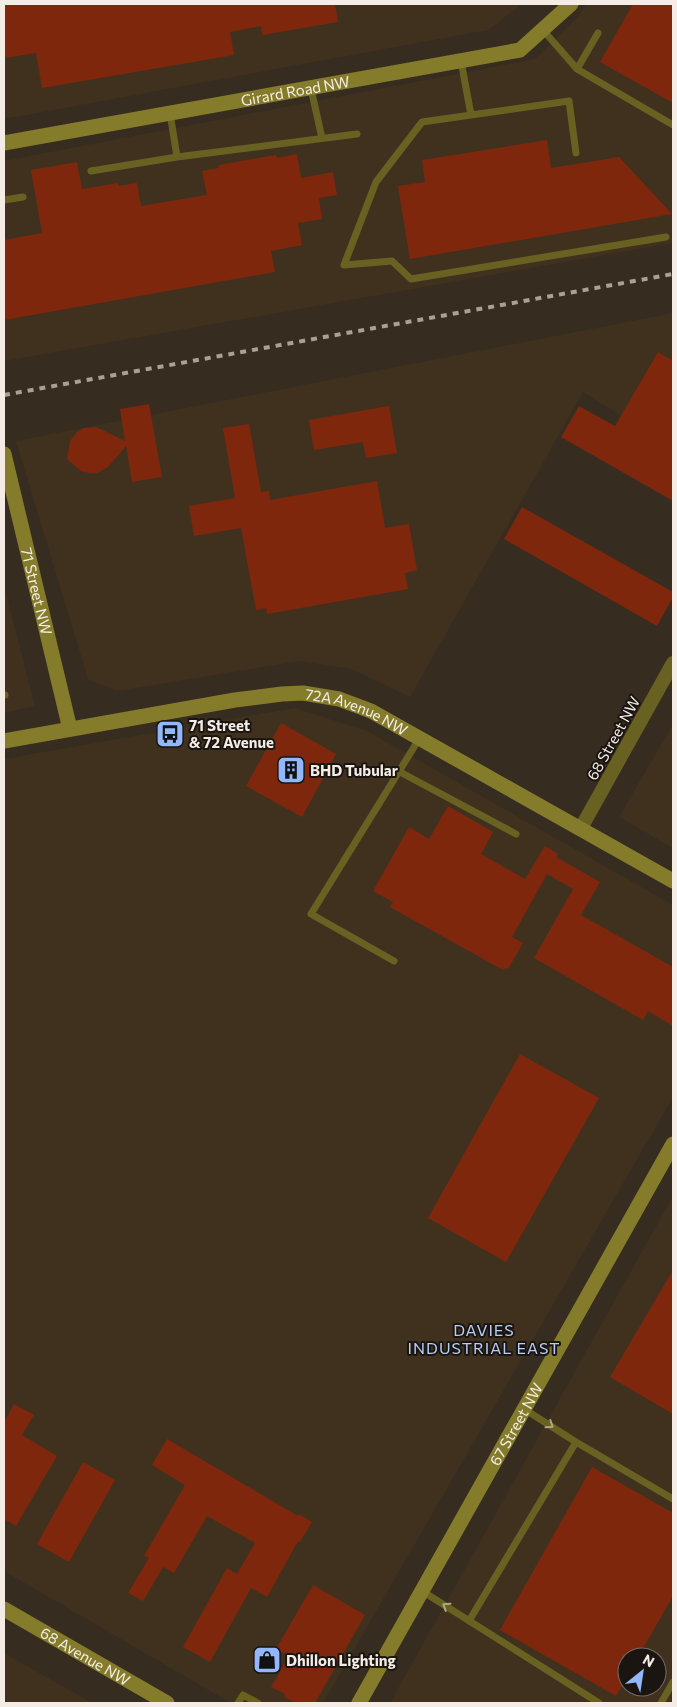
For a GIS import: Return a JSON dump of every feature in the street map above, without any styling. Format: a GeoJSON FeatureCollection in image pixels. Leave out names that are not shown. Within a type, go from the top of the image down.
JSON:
{"type":"FeatureCollection","features":[{"type":"Feature","properties":{"kind":"street","name":"Girard Road NW"},"geometry":{"type":"LineString","coordinates":[[4,143],[520,50],[571,4]]}},
{"type":"Feature","properties":{"kind":"street","name":"71 Street NW"},"geometry":{"type":"LineString","coordinates":[[4,454],[8,488],[70,729]]}},
{"type":"Feature","properties":{"kind":"street","name":"68 Street NW"},"geometry":{"type":"LineString","coordinates":[[581,828],[673,663]]}},
{"type":"Feature","properties":{"kind":"street","name":"72A Avenue NW"},"geometry":{"type":"LineString","coordinates":[[4,740],[235,700],[282,694],[303,693],[339,699],[371,711],[673,881]]}},
{"type":"Feature","properties":{"kind":"street","name":"67 Street NW"},"geometry":{"type":"LineString","coordinates":[[358,1703],[673,1144]]}},
{"type":"Feature","properties":{"kind":"street","name":"68 Avenue NW"},"geometry":{"type":"LineString","coordinates":[[4,1609],[167,1703]]}},
{"type":"Feature","properties":{"kind":"lane"},"geometry":{"type":"LineString","coordinates":[[543,29],[576,69],[673,125]]}},
{"type":"Feature","properties":{"kind":"lane"},"geometry":{"type":"LineString","coordinates":[[576,69],[598,33]]}},
{"type":"Feature","properties":{"kind":"lane"},"geometry":{"type":"LineString","coordinates":[[461,60],[471,115]]}},
{"type":"Feature","properties":{"kind":"lane"},"geometry":{"type":"LineString","coordinates":[[311,89],[322,138]]}},
{"type":"Feature","properties":{"kind":"lane"},"geometry":{"type":"LineString","coordinates":[[576,153],[569,102],[422,122],[376,182],[344,265],[392,261],[411,279],[666,237]]}},
{"type":"Feature","properties":{"kind":"lane"},"geometry":{"type":"LineString","coordinates":[[170,113],[177,157]]}},
{"type":"Feature","properties":{"kind":"lane"},"geometry":{"type":"LineString","coordinates":[[91,171],[177,157],[357,134]]}},
{"type":"Feature","properties":{"kind":"lane"},"geometry":{"type":"LineString","coordinates":[[4,200],[22,197]]}},
{"type":"Feature","properties":{"kind":"lane"},"geometry":{"type":"LineString","coordinates":[[394,961],[311,914],[400,772],[419,738]]}},
{"type":"Feature","properties":{"kind":"lane"},"geometry":{"type":"LineString","coordinates":[[400,772],[516,834]]}},
{"type":"Feature","properties":{"kind":"lane"},"geometry":{"type":"LineString","coordinates":[[524,1409],[576,1442],[673,1498]]}},
{"type":"Feature","properties":{"kind":"lane"},"geometry":{"type":"LineString","coordinates":[[469,1621],[576,1442]]}},
{"type":"Feature","properties":{"kind":"lane"},"geometry":{"type":"LineString","coordinates":[[422,1591],[599,1703]]}},
{"type":"Feature","properties":{"kind":"lane"},"geometry":{"type":"LineString","coordinates":[[661,1703],[673,1682]]}},
{"type":"Feature","properties":{"kind":"lane"},"geometry":{"type":"LineString","coordinates":[[238,1703],[243,1695],[258,1703]]}},
{"type":"Feature","properties":{"kind":"shaded area"},"geometry":{"type":"Polygon","coordinates":[[[4,4],[522,4],[488,30],[4,119],[4,4]]]}},
{"type":"Feature","properties":{"kind":"shaded area"},"geometry":{"type":"Polygon","coordinates":[[[586,4],[673,4],[673,243],[4,361],[4,161],[535,59],[579,16],[586,4]]]}},
{"type":"Feature","properties":{"kind":"shaded area"},"geometry":{"type":"Polygon","coordinates":[[[673,313],[673,447],[583,392],[410,697],[352,669],[299,661],[117,691],[88,679],[16,441],[673,313]]]}},
{"type":"Feature","properties":{"kind":"shaded area"},"geometry":{"type":"Polygon","coordinates":[[[4,586],[35,706],[4,713],[4,586]]]}},
{"type":"Feature","properties":{"kind":"shaded area"},"geometry":{"type":"Polygon","coordinates":[[[295,708],[367,731],[673,905],[673,1097],[323,1703],[231,1703],[4,1571],[4,759],[295,708]]]}},
{"type":"Feature","properties":{"kind":"shaded area"},"geometry":{"type":"Polygon","coordinates":[[[673,724],[673,848],[619,817],[673,724]]]}},
{"type":"Feature","properties":{"kind":"shaded area"},"geometry":{"type":"Polygon","coordinates":[[[673,1196],[673,1703],[390,1703],[673,1196]]]}},
{"type":"Feature","properties":{"kind":"shaded area"},"geometry":{"type":"Polygon","coordinates":[[[4,1653],[92,1703],[4,1703],[4,1653]]]}},
{"type":"Feature","properties":{"kind":"building"},"geometry":{"type":"Polygon","coordinates":[[[4,4],[335,4],[338,22],[262,35],[261,26],[230,32],[234,55],[42,88],[36,53],[4,58],[4,4]]]}},
{"type":"Feature","properties":{"kind":"building"},"geometry":{"type":"Polygon","coordinates":[[[633,4],[673,4],[673,103],[600,62],[633,4]]]}},
{"type":"Feature","properties":{"kind":"building"},"geometry":{"type":"Polygon","coordinates":[[[547,140],[551,168],[619,157],[672,214],[410,259],[398,186],[425,182],[422,160],[547,140]]]}},
{"type":"Feature","properties":{"kind":"building"},"geometry":{"type":"Polygon","coordinates":[[[297,154],[301,178],[333,172],[337,195],[319,198],[322,219],[298,223],[302,245],[271,251],[275,272],[4,320],[4,240],[42,233],[31,170],[77,162],[82,189],[118,183],[119,186],[137,183],[141,206],[207,195],[202,171],[219,168],[218,165],[276,155],[277,158],[297,154]]]}},
{"type":"Feature","properties":{"kind":"building"},"geometry":{"type":"Polygon","coordinates":[[[658,352],[673,361],[673,501],[561,437],[579,406],[615,426],[658,352]]]}},
{"type":"Feature","properties":{"kind":"building"},"geometry":{"type":"Polygon","coordinates":[[[149,404],[162,477],[132,482],[126,446],[108,467],[97,473],[81,471],[67,459],[70,441],[77,432],[84,428],[96,427],[125,441],[120,409],[149,404]]]}},
{"type":"Feature","properties":{"kind":"building"},"geometry":{"type":"Polygon","coordinates":[[[389,406],[397,453],[366,458],[363,442],[314,450],[309,420],[389,406]]]}},
{"type":"Feature","properties":{"kind":"building"},"geometry":{"type":"Polygon","coordinates":[[[249,424],[261,492],[269,491],[270,500],[377,481],[385,528],[409,524],[417,570],[405,573],[408,589],[267,614],[266,608],[256,610],[241,528],[194,536],[189,506],[235,498],[223,428],[249,424]]]}},
{"type":"Feature","properties":{"kind":"building"},"geometry":{"type":"Polygon","coordinates":[[[522,507],[673,592],[673,597],[657,626],[504,539],[522,507]]]}},
{"type":"Feature","properties":{"kind":"building","name":"BHD Tubular"},"geometry":{"type":"Polygon","coordinates":[[[281,723],[336,754],[302,817],[246,786],[281,723]]]}},
{"type":"Feature","properties":{"kind":"building"},"geometry":{"type":"Polygon","coordinates":[[[448,806],[493,832],[481,854],[525,879],[545,846],[558,854],[556,857],[600,882],[581,915],[673,967],[673,1026],[648,1011],[643,1020],[534,958],[573,889],[547,874],[512,937],[523,943],[508,969],[505,968],[503,970],[390,907],[393,902],[373,891],[409,827],[429,839],[448,806]]]}},
{"type":"Feature","properties":{"kind":"building"},"geometry":{"type":"Polygon","coordinates":[[[520,1054],[599,1098],[506,1262],[428,1218],[520,1054]]]}},
{"type":"Feature","properties":{"kind":"building"},"geometry":{"type":"Polygon","coordinates":[[[673,1270],[673,1414],[610,1377],[673,1270]]]}},
{"type":"Feature","properties":{"kind":"building"},"geometry":{"type":"Polygon","coordinates":[[[14,1404],[34,1415],[22,1435],[57,1456],[16,1526],[4,1519],[4,1422],[14,1404]]]}},
{"type":"Feature","properties":{"kind":"building"},"geometry":{"type":"Polygon","coordinates":[[[167,1439],[298,1516],[299,1514],[312,1522],[300,1542],[298,1541],[267,1597],[251,1588],[210,1662],[183,1647],[227,1568],[237,1574],[255,1543],[207,1516],[174,1573],[163,1567],[143,1601],[128,1593],[149,1558],[144,1556],[185,1485],[152,1465],[167,1439]]]}},
{"type":"Feature","properties":{"kind":"building"},"geometry":{"type":"Polygon","coordinates":[[[83,1462],[115,1480],[69,1562],[37,1544],[83,1462]]]}},
{"type":"Feature","properties":{"kind":"building"},"geometry":{"type":"Polygon","coordinates":[[[592,1467],[673,1513],[673,1596],[644,1647],[617,1647],[616,1696],[500,1630],[592,1467]]]}},
{"type":"Feature","properties":{"kind":"building"},"geometry":{"type":"Polygon","coordinates":[[[313,1585],[365,1615],[315,1703],[296,1703],[284,1697],[285,1694],[271,1687],[289,1656],[276,1649],[313,1585]]]}},
{"type":"Feature","properties":{"kind":"railway"},"geometry":{"type":"LineString","coordinates":[[4,395],[673,274]]}},
{"type":"Feature","properties":{"kind":"place","name":"71 Street & 72 Avenue"},"geometry":{"type":"Point","coordinates":[170,734]}},
{"type":"Feature","properties":{"kind":"place","name":"BHD Tubular"},"geometry":{"type":"Point","coordinates":[291,770]}},
{"type":"Feature","properties":{"kind":"place","name":"Dhillon Lighting"},"geometry":{"type":"Point","coordinates":[267,1660]}},
{"type":"Feature","properties":{"kind":"district","name":"DAVIES INDUSTRIAL EAST"},"geometry":{"type":"Point","coordinates":[484,1338]}}]}
